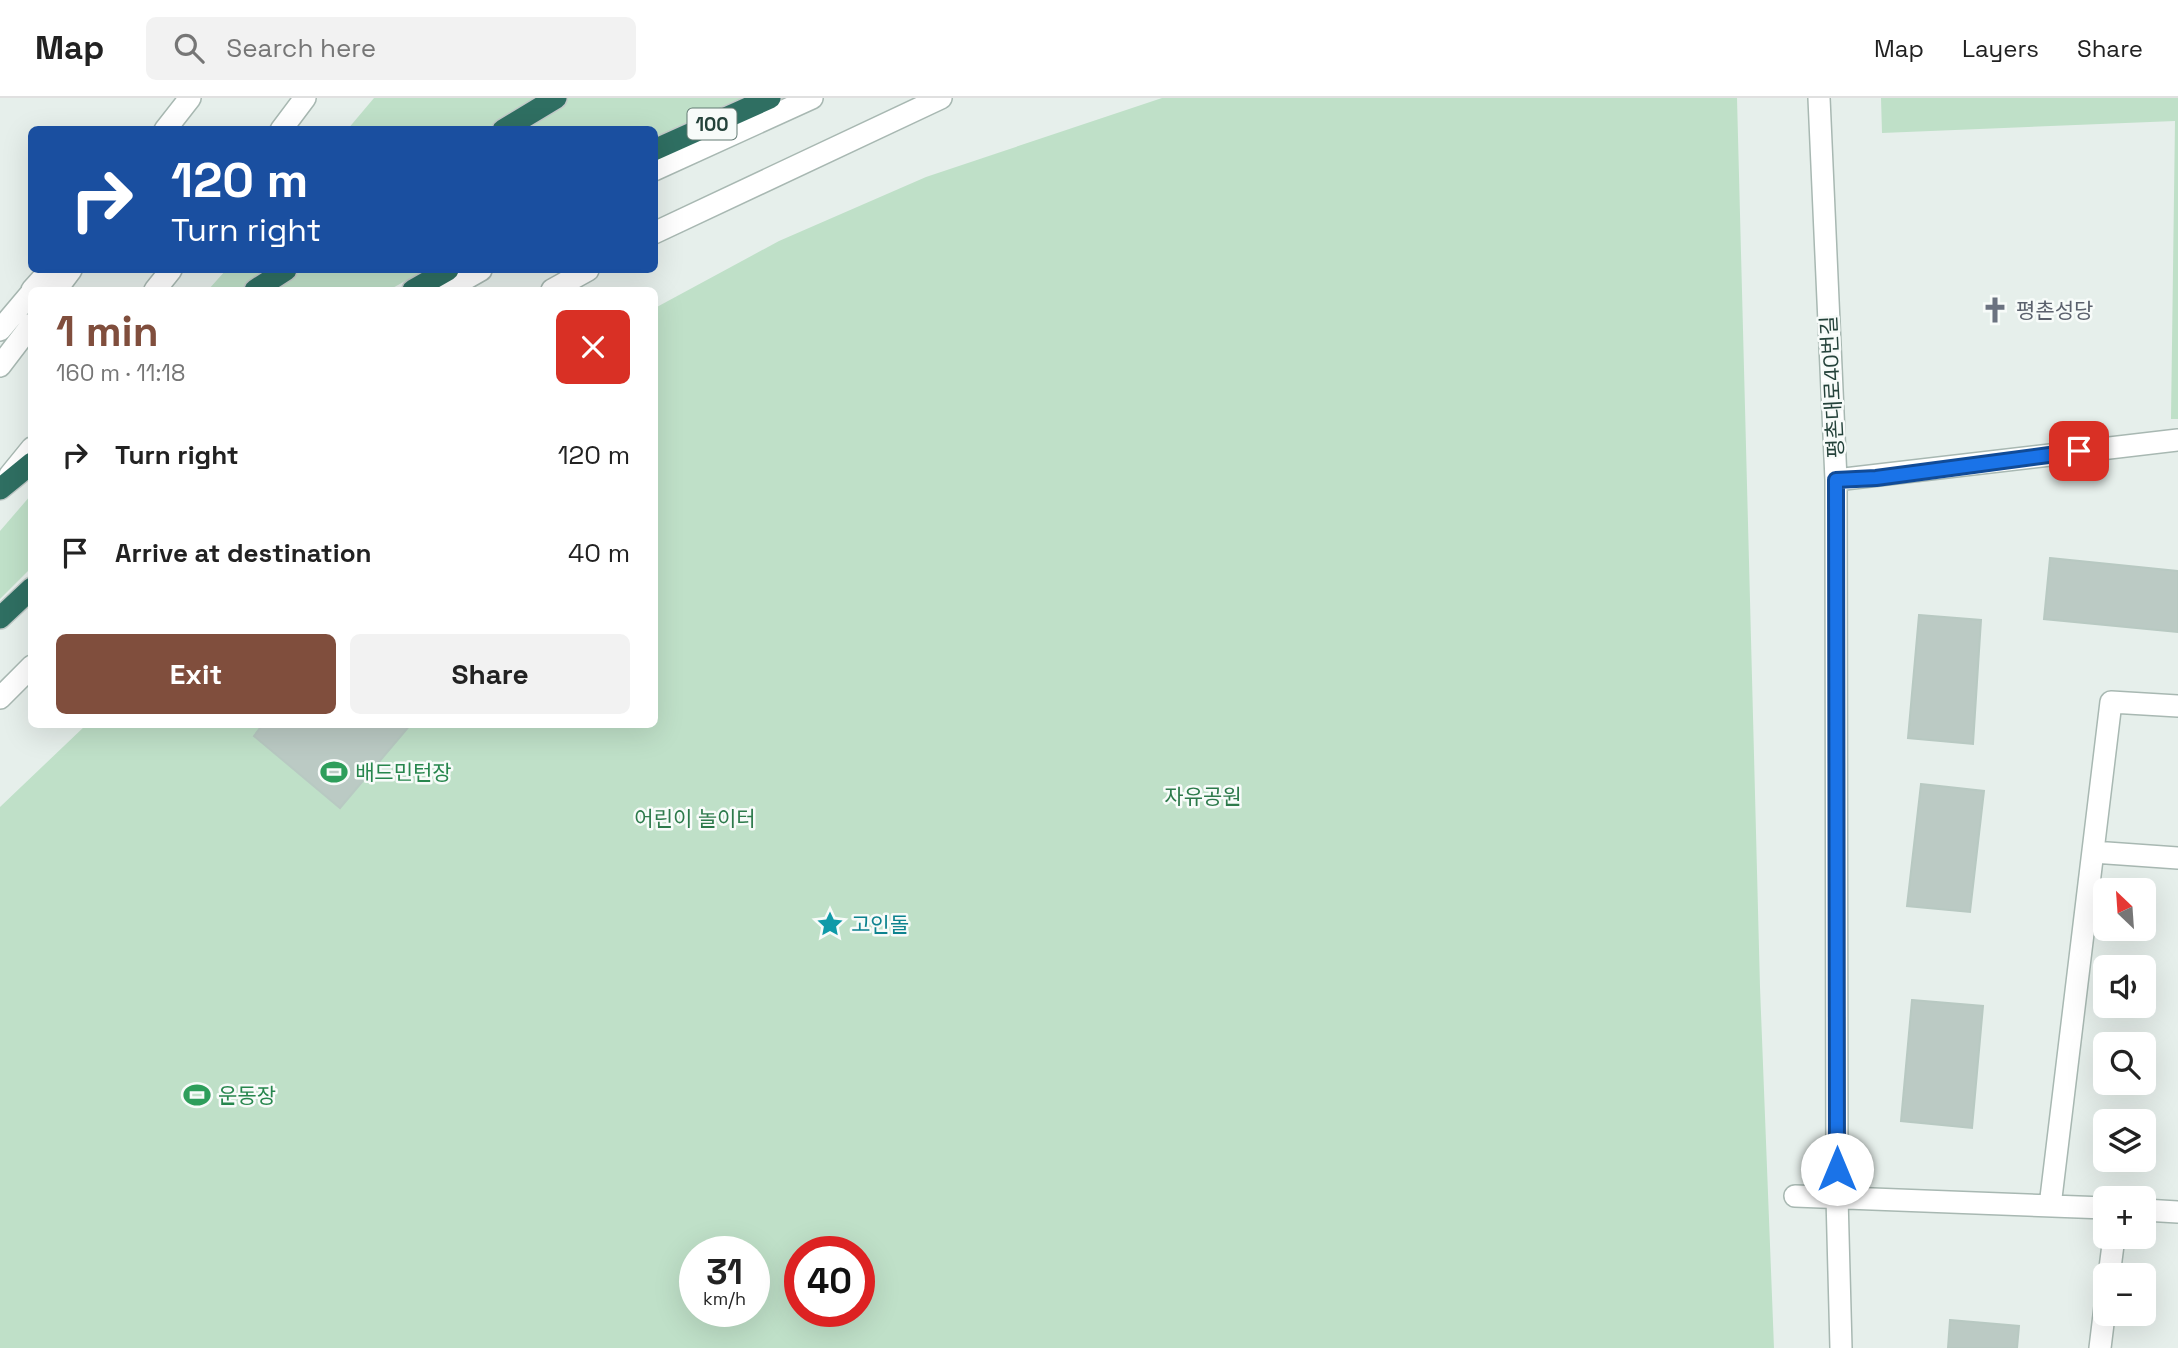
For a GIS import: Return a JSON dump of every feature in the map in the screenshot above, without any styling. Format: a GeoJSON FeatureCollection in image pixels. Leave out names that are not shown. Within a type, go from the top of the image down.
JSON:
{"type":"FeatureCollection","features":[{"type":"Feature","properties":{"kind":"highway"},"geometry":{"type":"LineString","coordinates":[[510,126],[556,98]]}},
{"type":"Feature","properties":{"kind":"highway","name":"100"},"geometry":{"type":"LineString","coordinates":[[658,148],[770,98]]}},
{"type":"Feature","properties":{"kind":"highway"},"geometry":{"type":"LineString","coordinates":[[260,287],[280,273]]}},
{"type":"Feature","properties":{"kind":"highway"},"geometry":{"type":"LineString","coordinates":[[418,287],[443,273]]}},
{"type":"Feature","properties":{"kind":"highway"},"geometry":{"type":"LineString","coordinates":[[0,488],[28,466]]}},
{"type":"Feature","properties":{"kind":"highway"},"geometry":{"type":"LineString","coordinates":[[0,618],[28,592]]}},
{"type":"Feature","properties":{"kind":"street"},"geometry":{"type":"LineString","coordinates":[[167,126],[190,98]]}},
{"type":"Feature","properties":{"kind":"street"},"geometry":{"type":"LineString","coordinates":[[178,126],[198,98]]}},
{"type":"Feature","properties":{"kind":"street"},"geometry":{"type":"LineString","coordinates":[[284,126],[306,98]]}},
{"type":"Feature","properties":{"kind":"street"},"geometry":{"type":"LineString","coordinates":[[658,168],[812,98]]}},
{"type":"Feature","properties":{"kind":"street"},"geometry":{"type":"LineString","coordinates":[[658,231],[941,98]]}},
{"type":"Feature","properties":{"kind":"street","name":"평촌대로40번길"},"geometry":{"type":"LineString","coordinates":[[1819,98],[1836,480],[1837,1197],[1841,1348]]}},
{"type":"Feature","properties":{"kind":"street"},"geometry":{"type":"LineString","coordinates":[[35,287],[47,273]]}},
{"type":"Feature","properties":{"kind":"street"},"geometry":{"type":"LineString","coordinates":[[157,287],[169,273]]}},
{"type":"Feature","properties":{"kind":"street"},"geometry":{"type":"LineString","coordinates":[[451,287],[476,273]]}},
{"type":"Feature","properties":{"kind":"street"},"geometry":{"type":"LineString","coordinates":[[557,287],[583,273]]}},
{"type":"Feature","properties":{"kind":"street"},"geometry":{"type":"LineString","coordinates":[[0,330],[28,296]]}},
{"type":"Feature","properties":{"kind":"street"},"geometry":{"type":"LineString","coordinates":[[0,366],[28,329]]}},
{"type":"Feature","properties":{"kind":"street"},"geometry":{"type":"LineString","coordinates":[[1836,480],[1876,478],[2178,440]]}},
{"type":"Feature","properties":{"kind":"street"},"geometry":{"type":"LineString","coordinates":[[0,488],[28,453]]}},
{"type":"Feature","properties":{"kind":"street"},"geometry":{"type":"LineString","coordinates":[[0,631],[28,606]]}},
{"type":"Feature","properties":{"kind":"street"},"geometry":{"type":"LineString","coordinates":[[0,698],[28,670]]}},
{"type":"Feature","properties":{"kind":"street"},"geometry":{"type":"LineString","coordinates":[[2050,1206],[2111,702],[2178,706]]}},
{"type":"Feature","properties":{"kind":"street"},"geometry":{"type":"LineString","coordinates":[[2093,852],[2178,858]]}},
{"type":"Feature","properties":{"kind":"street"},"geometry":{"type":"LineString","coordinates":[[1795,1196],[2093,1208]]}},
{"type":"Feature","properties":{"kind":"street"},"geometry":{"type":"LineString","coordinates":[[2156,1211],[2178,1212]]}},
{"type":"Feature","properties":{"kind":"street"},"geometry":{"type":"LineString","coordinates":[[2100,1348],[2103,1326]]}},
{"type":"Feature","properties":{"kind":"green space"},"geometry":{"type":"Polygon","coordinates":[[[374,98],[763,98],[658,142],[658,126],[350,126],[374,98]]]}},
{"type":"Feature","properties":{"kind":"green space","name":"자유공원"},"geometry":{"type":"Polygon","coordinates":[[[1162,98],[1737,98],[1760,987],[1774,1348],[0,1348],[0,807],[83,728],[658,728],[658,306],[779,241],[926,177],[1162,98]]]}},
{"type":"Feature","properties":{"kind":"green space"},"geometry":{"type":"Polygon","coordinates":[[[1881,98],[2178,98],[2178,419],[2171,419],[2175,121],[1882,133],[1881,98]]]}},
{"type":"Feature","properties":{"kind":"green space"},"geometry":{"type":"Polygon","coordinates":[[[223,273],[420,273],[394,287],[211,287],[223,273]]]}},
{"type":"Feature","properties":{"kind":"green space"},"geometry":{"type":"Polygon","coordinates":[[[28,498],[28,571],[0,599],[0,531],[28,498]]]}},
{"type":"Feature","properties":{"kind":"building"},"geometry":{"type":"Polygon","coordinates":[[[2050,558],[2178,571],[2178,632],[2044,619],[2050,558]]]}},
{"type":"Feature","properties":{"kind":"building"},"geometry":{"type":"Polygon","coordinates":[[[1919,615],[1981,620],[1973,744],[1908,738],[1919,615]]]}},
{"type":"Feature","properties":{"kind":"building","name":"배드민턴장"},"geometry":{"type":"Polygon","coordinates":[[[260,728],[408,728],[340,808],[254,736],[260,728]]]}},
{"type":"Feature","properties":{"kind":"building"},"geometry":{"type":"Polygon","coordinates":[[[1921,784],[1984,791],[1970,912],[1907,906],[1921,784]]]}},
{"type":"Feature","properties":{"kind":"building"},"geometry":{"type":"Polygon","coordinates":[[[1912,1000],[1983,1006],[1972,1128],[1901,1121],[1912,1000]]]}},
{"type":"Feature","properties":{"kind":"building"},"geometry":{"type":"Polygon","coordinates":[[[1950,1320],[2019,1326],[2017,1348],[1948,1348],[1950,1320]]]}},
{"type":"Feature","properties":{"kind":"place","name":"평촌성당"},"geometry":{"type":"Point","coordinates":[1995,310]}},
{"type":"Feature","properties":{"kind":"place","name":"배드민턴장"},"geometry":{"type":"Point","coordinates":[334,772]}},
{"type":"Feature","properties":{"kind":"place","name":"고인돌"},"geometry":{"type":"Point","coordinates":[830,924]}},
{"type":"Feature","properties":{"kind":"place","name":"운동장"},"geometry":{"type":"Point","coordinates":[197,1095]}},
{"type":"Feature","properties":{"kind":"route"},"geometry":{"type":"LineString","coordinates":[[1837,1169],[1836,480],[1876,478],[2079,451]]}},
{"type":"Feature","properties":{"kind":"park label","name":"어린이 놀이터"},"geometry":{"type":"Point","coordinates":[695,818]}}]}
